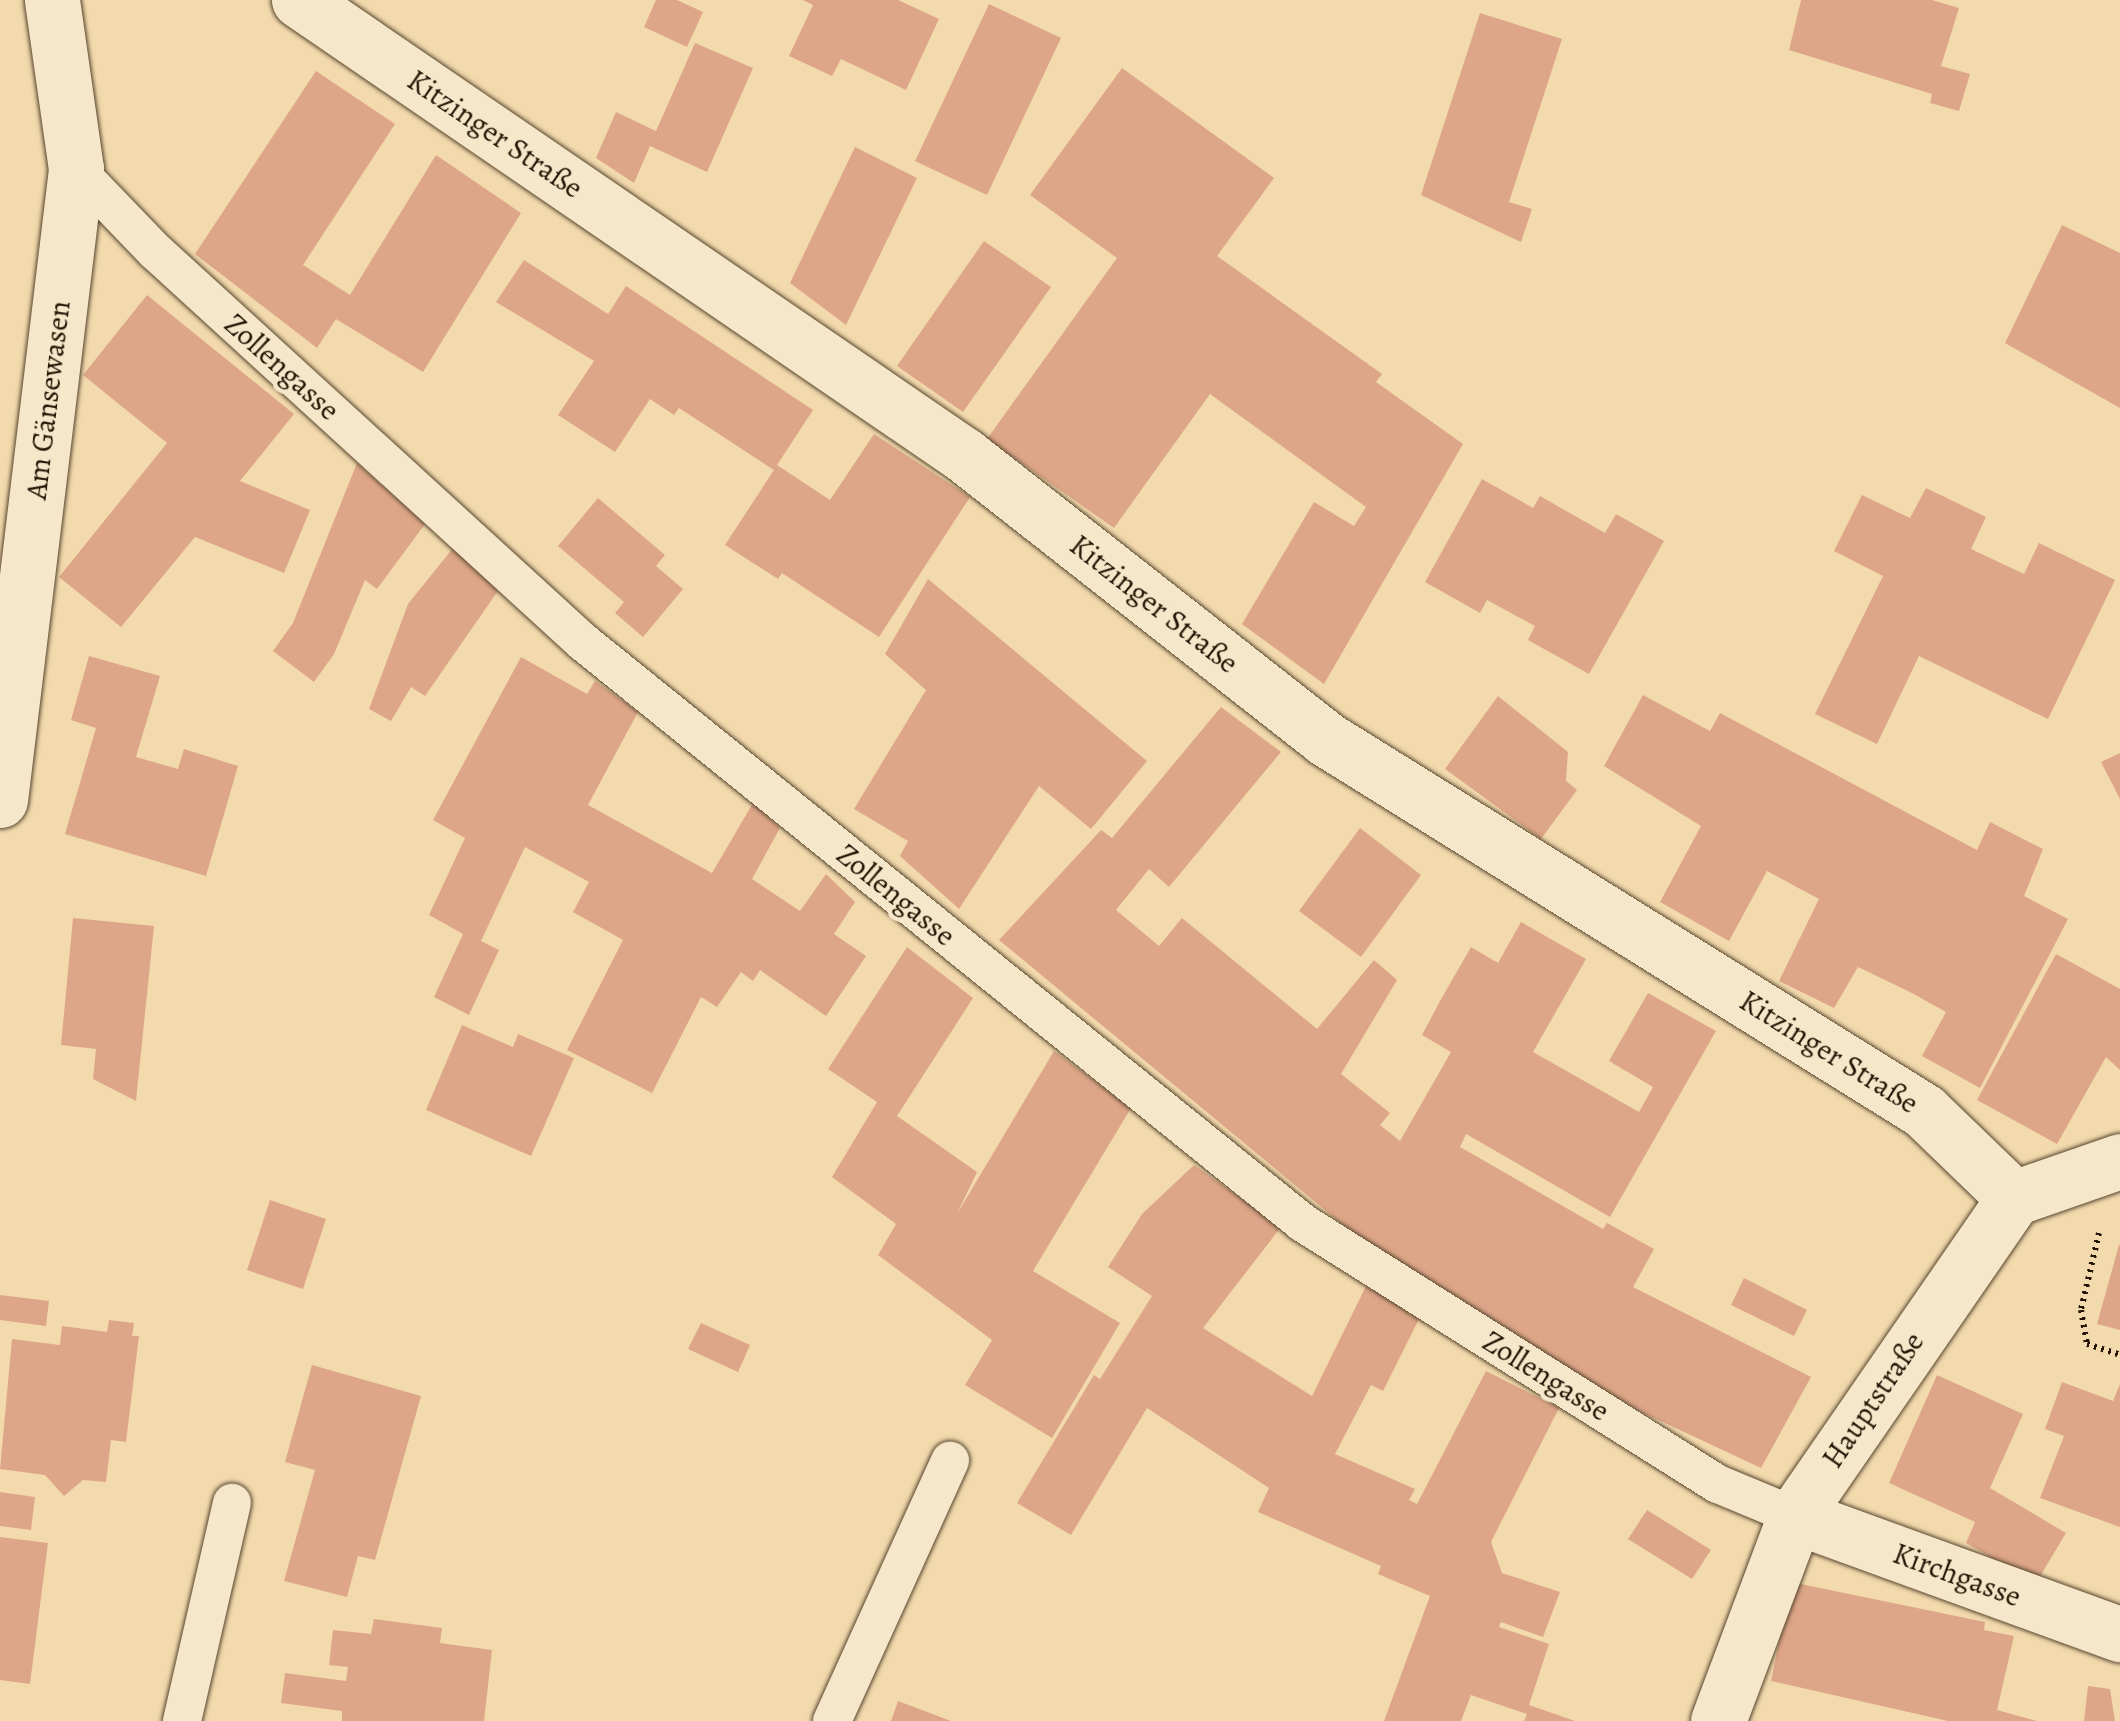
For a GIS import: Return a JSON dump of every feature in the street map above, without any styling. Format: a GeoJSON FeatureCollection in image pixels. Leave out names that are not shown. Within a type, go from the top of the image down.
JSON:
{"type":"FeatureCollection","features":[{"type":"Feature","properties":{"kind":"street","name":"Am Gänsewasen"},"geometry":{"type":"LineString","coordinates":[[0,800],[76,168],[52,0]]}},
{"type":"Feature","properties":{"kind":"street","name":"Kitzinger Straße"},"geometry":{"type":"LineString","coordinates":[[299,0],[964,455],[1326,740],[1924,1111],[2014,1198]]}},
{"type":"Feature","properties":{"kind":"street"},"geometry":{"type":"LineString","coordinates":[[2014,1198],[2118,1162]]}},
{"type":"Feature","properties":{"kind":"street","name":"Hauptstraße"},"geometry":{"type":"LineString","coordinates":[[1718,1721],[1795,1516],[2014,1198]]}},
{"type":"Feature","properties":{"kind":"street","name":"Kirchgasse"},"geometry":{"type":"LineString","coordinates":[[1795,1516],[2120,1634]]}},
{"type":"Feature","properties":{"kind":"lane","name":"Zollengasse"},"geometry":{"type":"LineString","coordinates":[[76,168],[155,250],[583,642],[1302,1223],[1718,1484],[1795,1516]]}},
{"type":"Feature","properties":{"kind":"lane"},"geometry":{"type":"LineString","coordinates":[[832,1721],[950,1461]]}},
{"type":"Feature","properties":{"kind":"lane"},"geometry":{"type":"LineString","coordinates":[[182,1721],[232,1503]]}},
{"type":"Feature","properties":{"kind":"path"},"geometry":{"type":"LineString","coordinates":[[2118,1162],[2081,1310],[2087,1344],[2120,1355]]}},
{"type":"Feature","properties":{"kind":"building"},"geometry":{"type":"Polygon","coordinates":[[[656,0],[677,0],[703,12],[687,47],[644,27],[656,0]]]}},
{"type":"Feature","properties":{"kind":"building"},"geometry":{"type":"Polygon","coordinates":[[[803,0],[898,0],[939,19],[906,90],[841,59],[832,76],[789,56],[813,5],[803,0]]]}},
{"type":"Feature","properties":{"kind":"building"},"geometry":{"type":"Polygon","coordinates":[[[1801,0],[1932,0],[1959,8],[1941,66],[1970,74],[1959,111],[1930,103],[1932,94],[1789,50],[1801,0]]]}},
{"type":"Feature","properties":{"kind":"building"},"geometry":{"type":"Polygon","coordinates":[[[989,4],[1061,38],[987,195],[915,161],[989,4]]]}},
{"type":"Feature","properties":{"kind":"building"},"geometry":{"type":"Polygon","coordinates":[[[1480,13],[1562,39],[1509,202],[1532,209],[1521,242],[1421,195],[1480,13]]]}},
{"type":"Feature","properties":{"kind":"building"},"geometry":{"type":"Polygon","coordinates":[[[695,43],[753,68],[707,172],[650,146],[634,183],[596,158],[616,112],[656,131],[695,43]]]}},
{"type":"Feature","properties":{"kind":"building"},"geometry":{"type":"Polygon","coordinates":[[[1122,68],[1274,178],[1217,256],[1382,374],[1376,382],[1463,444],[1324,684],[1242,624],[1314,502],[1354,526],[1366,507],[1210,394],[1114,528],[987,439],[1117,258],[1030,195],[1122,68]]]}},
{"type":"Feature","properties":{"kind":"building"},"geometry":{"type":"Polygon","coordinates":[[[316,71],[395,124],[303,265],[350,295],[436,155],[521,213],[423,372],[336,319],[317,348],[195,254],[316,71]]]}},
{"type":"Feature","properties":{"kind":"building"},"geometry":{"type":"Polygon","coordinates":[[[855,147],[917,178],[846,325],[790,283],[855,147]]]}},
{"type":"Feature","properties":{"kind":"building"},"geometry":{"type":"Polygon","coordinates":[[[2062,225],[2120,253],[2120,408],[2005,343],[2062,225]]]}},
{"type":"Feature","properties":{"kind":"building"},"geometry":{"type":"Polygon","coordinates":[[[984,241],[1051,287],[963,412],[897,366],[984,241]]]}},
{"type":"Feature","properties":{"kind":"building"},"geometry":{"type":"Polygon","coordinates":[[[524,260],[608,314],[626,286],[813,410],[777,465],[830,500],[874,434],[970,497],[879,637],[782,573],[778,579],[725,545],[774,470],[679,408],[674,415],[650,399],[615,452],[558,415],[594,361],[496,302],[524,260]]]}},
{"type":"Feature","properties":{"kind":"building"},"geometry":{"type":"Polygon","coordinates":[[[147,295],[294,414],[240,481],[310,510],[284,573],[195,537],[121,627],[59,577],[167,443],[83,375],[147,295]]]}},
{"type":"Feature","properties":{"kind":"building"},"geometry":{"type":"Polygon","coordinates":[[[357,463],[425,524],[377,589],[365,580],[334,654],[314,682],[273,651],[293,623],[357,463]]]}},
{"type":"Feature","properties":{"kind":"building"},"geometry":{"type":"Polygon","coordinates":[[[1482,479],[1533,508],[1540,496],[1605,533],[1616,514],[1664,541],[1589,674],[1528,640],[1535,626],[1487,600],[1480,613],[1425,582],[1482,479]]]}},
{"type":"Feature","properties":{"kind":"building"},"geometry":{"type":"Polygon","coordinates":[[[1926,488],[1986,517],[1971,549],[2024,574],[2039,543],[2115,580],[2048,719],[1919,656],[1877,744],[1815,714],[1883,576],[1834,551],[1862,495],[1910,518],[1926,488]]]}},
{"type":"Feature","properties":{"kind":"building"},"geometry":{"type":"Polygon","coordinates":[[[598,498],[665,555],[656,566],[683,589],[643,637],[615,613],[624,602],[558,546],[598,498]]]}},
{"type":"Feature","properties":{"kind":"building"},"geometry":{"type":"Polygon","coordinates":[[[453,548],[500,588],[425,696],[411,687],[391,721],[369,709],[408,604],[453,548]]]}},
{"type":"Feature","properties":{"kind":"building"},"geometry":{"type":"Polygon","coordinates":[[[928,579],[1147,761],[1091,829],[1039,786],[959,909],[900,856],[908,841],[854,809],[926,690],[885,654],[928,579]]]}},
{"type":"Feature","properties":{"kind":"building"},"geometry":{"type":"Polygon","coordinates":[[[89,656],[160,676],[136,757],[178,769],[184,749],[238,766],[206,876],[65,834],[96,728],[71,720],[89,656]]]}},
{"type":"Feature","properties":{"kind":"building"},"geometry":{"type":"Polygon","coordinates":[[[521,657],[587,694],[595,681],[638,712],[588,805],[712,873],[753,803],[780,828],[752,879],[800,911],[826,874],[855,902],[834,934],[866,956],[826,1016],[760,970],[753,981],[741,972],[717,1007],[701,997],[652,1093],[567,1050],[623,940],[573,912],[589,882],[525,847],[481,941],[499,950],[469,1015],[434,997],[463,934],[429,915],[465,838],[433,820],[521,657]]]}},
{"type":"Feature","properties":{"kind":"building"},"geometry":{"type":"Polygon","coordinates":[[[1643,695],[1710,731],[1720,713],[1977,850],[1990,822],[2043,849],[2024,896],[2068,919],[1980,1088],[1922,1056],[1946,1012],[1910,992],[1858,967],[1834,1008],[1779,981],[1819,899],[1767,871],[1729,941],[1660,902],[1701,826],[1604,766],[1643,695]]]}},
{"type":"Feature","properties":{"kind":"building"},"geometry":{"type":"Polygon","coordinates":[[[1498,696],[1568,752],[1566,781],[1577,790],[1541,839],[1445,769],[1498,696]]]}},
{"type":"Feature","properties":{"kind":"building"},"geometry":{"type":"Polygon","coordinates":[[[1221,707],[1281,752],[1169,887],[1149,869],[1116,910],[1159,946],[1182,918],[1317,1029],[1374,960],[1397,980],[1341,1074],[1390,1113],[1380,1125],[1400,1141],[1451,1052],[1422,1035],[1440,1001],[1471,947],[1498,963],[1521,922],[1586,959],[1533,1052],[1639,1112],[1653,1087],[1609,1061],[1648,993],[1716,1031],[1610,1217],[1466,1134],[1460,1147],[1603,1229],[1607,1223],[1654,1249],[1633,1287],[1811,1377],[1761,1468],[1639,1411],[1383,1258],[999,940],[1101,830],[1112,838],[1221,707]]]}},
{"type":"Feature","properties":{"kind":"building"},"geometry":{"type":"Polygon","coordinates":[[[2120,753],[2120,799],[2101,762],[2120,753]]]}},
{"type":"Feature","properties":{"kind":"building"},"geometry":{"type":"Polygon","coordinates":[[[1360,828],[1421,875],[1361,957],[1299,911],[1360,828]]]}},
{"type":"Feature","properties":{"kind":"building"},"geometry":{"type":"Polygon","coordinates":[[[73,918],[154,926],[136,1101],[93,1079],[96,1049],[61,1045],[73,918]]]}},
{"type":"Feature","properties":{"kind":"building"},"geometry":{"type":"Polygon","coordinates":[[[907,947],[973,998],[897,1116],[977,1172],[957,1214],[1054,1051],[1131,1108],[1033,1271],[1120,1323],[1052,1438],[965,1385],[992,1340],[878,1255],[896,1224],[832,1177],[877,1102],[828,1069],[907,947]]]}},
{"type":"Feature","properties":{"kind":"building"},"geometry":{"type":"Polygon","coordinates":[[[2056,954],[2120,989],[2120,1070],[2106,1057],[2057,1144],[1977,1100],[2056,954]]]}},
{"type":"Feature","properties":{"kind":"building"},"geometry":{"type":"Polygon","coordinates":[[[462,1025],[513,1047],[518,1034],[574,1058],[531,1156],[426,1110],[462,1025]]]}},
{"type":"Feature","properties":{"kind":"building"},"geometry":{"type":"Polygon","coordinates":[[[1194,1165],[1281,1227],[1203,1328],[1312,1396],[1366,1286],[1420,1317],[1383,1391],[1371,1385],[1335,1454],[1415,1489],[1409,1500],[1417,1504],[1486,1371],[1559,1408],[1491,1542],[1502,1573],[1560,1592],[1543,1637],[1501,1622],[1499,1627],[1549,1644],[1529,1705],[1575,1721],[1524,1721],[1527,1714],[1471,1695],[1461,1721],[1384,1721],[1430,1596],[1378,1574],[1381,1566],[1258,1512],[1269,1488],[1147,1408],[1071,1535],[1017,1503],[1094,1375],[1100,1379],[1152,1296],[1108,1267],[1142,1214],[1194,1165]]]}},
{"type":"Feature","properties":{"kind":"building"},"geometry":{"type":"Polygon","coordinates":[[[270,1200],[326,1219],[303,1289],[247,1270],[270,1200]]]}},
{"type":"Feature","properties":{"kind":"building"},"geometry":{"type":"Polygon","coordinates":[[[2120,1245],[2120,1330],[2097,1324],[2120,1245]]]}},
{"type":"Feature","properties":{"kind":"building"},"geometry":{"type":"Polygon","coordinates":[[[1744,1278],[1807,1310],[1794,1336],[1731,1305],[1744,1278]]]}},
{"type":"Feature","properties":{"kind":"building"},"geometry":{"type":"Polygon","coordinates":[[[0,1295],[49,1301],[46,1326],[0,1320],[0,1295]]]}},
{"type":"Feature","properties":{"kind":"building"},"geometry":{"type":"Polygon","coordinates":[[[109,1320],[134,1323],[132,1336],[139,1336],[126,1442],[111,1440],[106,1482],[83,1480],[64,1496],[45,1475],[0,1469],[12,1339],[60,1345],[62,1326],[107,1332],[109,1320]]]}},
{"type":"Feature","properties":{"kind":"building"},"geometry":{"type":"Polygon","coordinates":[[[701,1323],[750,1345],[738,1372],[688,1349],[701,1323]]]}},
{"type":"Feature","properties":{"kind":"building"},"geometry":{"type":"Polygon","coordinates":[[[312,1365],[421,1396],[375,1560],[358,1556],[347,1597],[284,1581],[315,1470],[285,1462],[312,1365]]]}},
{"type":"Feature","properties":{"kind":"building"},"geometry":{"type":"Polygon","coordinates":[[[1937,1375],[2023,1414],[1990,1488],[2066,1533],[2036,1583],[1966,1543],[1975,1522],[1889,1483],[1937,1375]]]}},
{"type":"Feature","properties":{"kind":"building"},"geometry":{"type":"Polygon","coordinates":[[[2062,1382],[2113,1401],[2120,1384],[2120,1527],[2040,1498],[2064,1436],[2045,1429],[2062,1382]]]}},
{"type":"Feature","properties":{"kind":"building"},"geometry":{"type":"Polygon","coordinates":[[[0,1492],[35,1497],[31,1530],[0,1526],[0,1492]]]}},
{"type":"Feature","properties":{"kind":"building"},"geometry":{"type":"Polygon","coordinates":[[[1647,1510],[1711,1550],[1692,1579],[1628,1539],[1647,1510]]]}},
{"type":"Feature","properties":{"kind":"building"},"geometry":{"type":"Polygon","coordinates":[[[0,1537],[48,1543],[30,1684],[0,1680],[0,1537]]]}},
{"type":"Feature","properties":{"kind":"building"},"geometry":{"type":"Polygon","coordinates":[[[1791,1582],[1985,1622],[1984,1630],[2014,1636],[1997,1710],[2037,1721],[1948,1721],[1771,1681],[1791,1582]]]}},
{"type":"Feature","properties":{"kind":"building"},"geometry":{"type":"Polygon","coordinates":[[[374,1619],[442,1628],[440,1643],[492,1650],[484,1721],[342,1721],[342,1711],[281,1703],[285,1673],[346,1681],[348,1667],[329,1665],[333,1630],[371,1634],[374,1619]]]}},
{"type":"Feature","properties":{"kind":"building"},"geometry":{"type":"Polygon","coordinates":[[[2088,1686],[2110,1689],[2115,1721],[2084,1721],[2088,1686]]]}},
{"type":"Feature","properties":{"kind":"building"},"geometry":{"type":"Polygon","coordinates":[[[898,1701],[951,1721],[891,1721],[898,1701]]]}}]}
